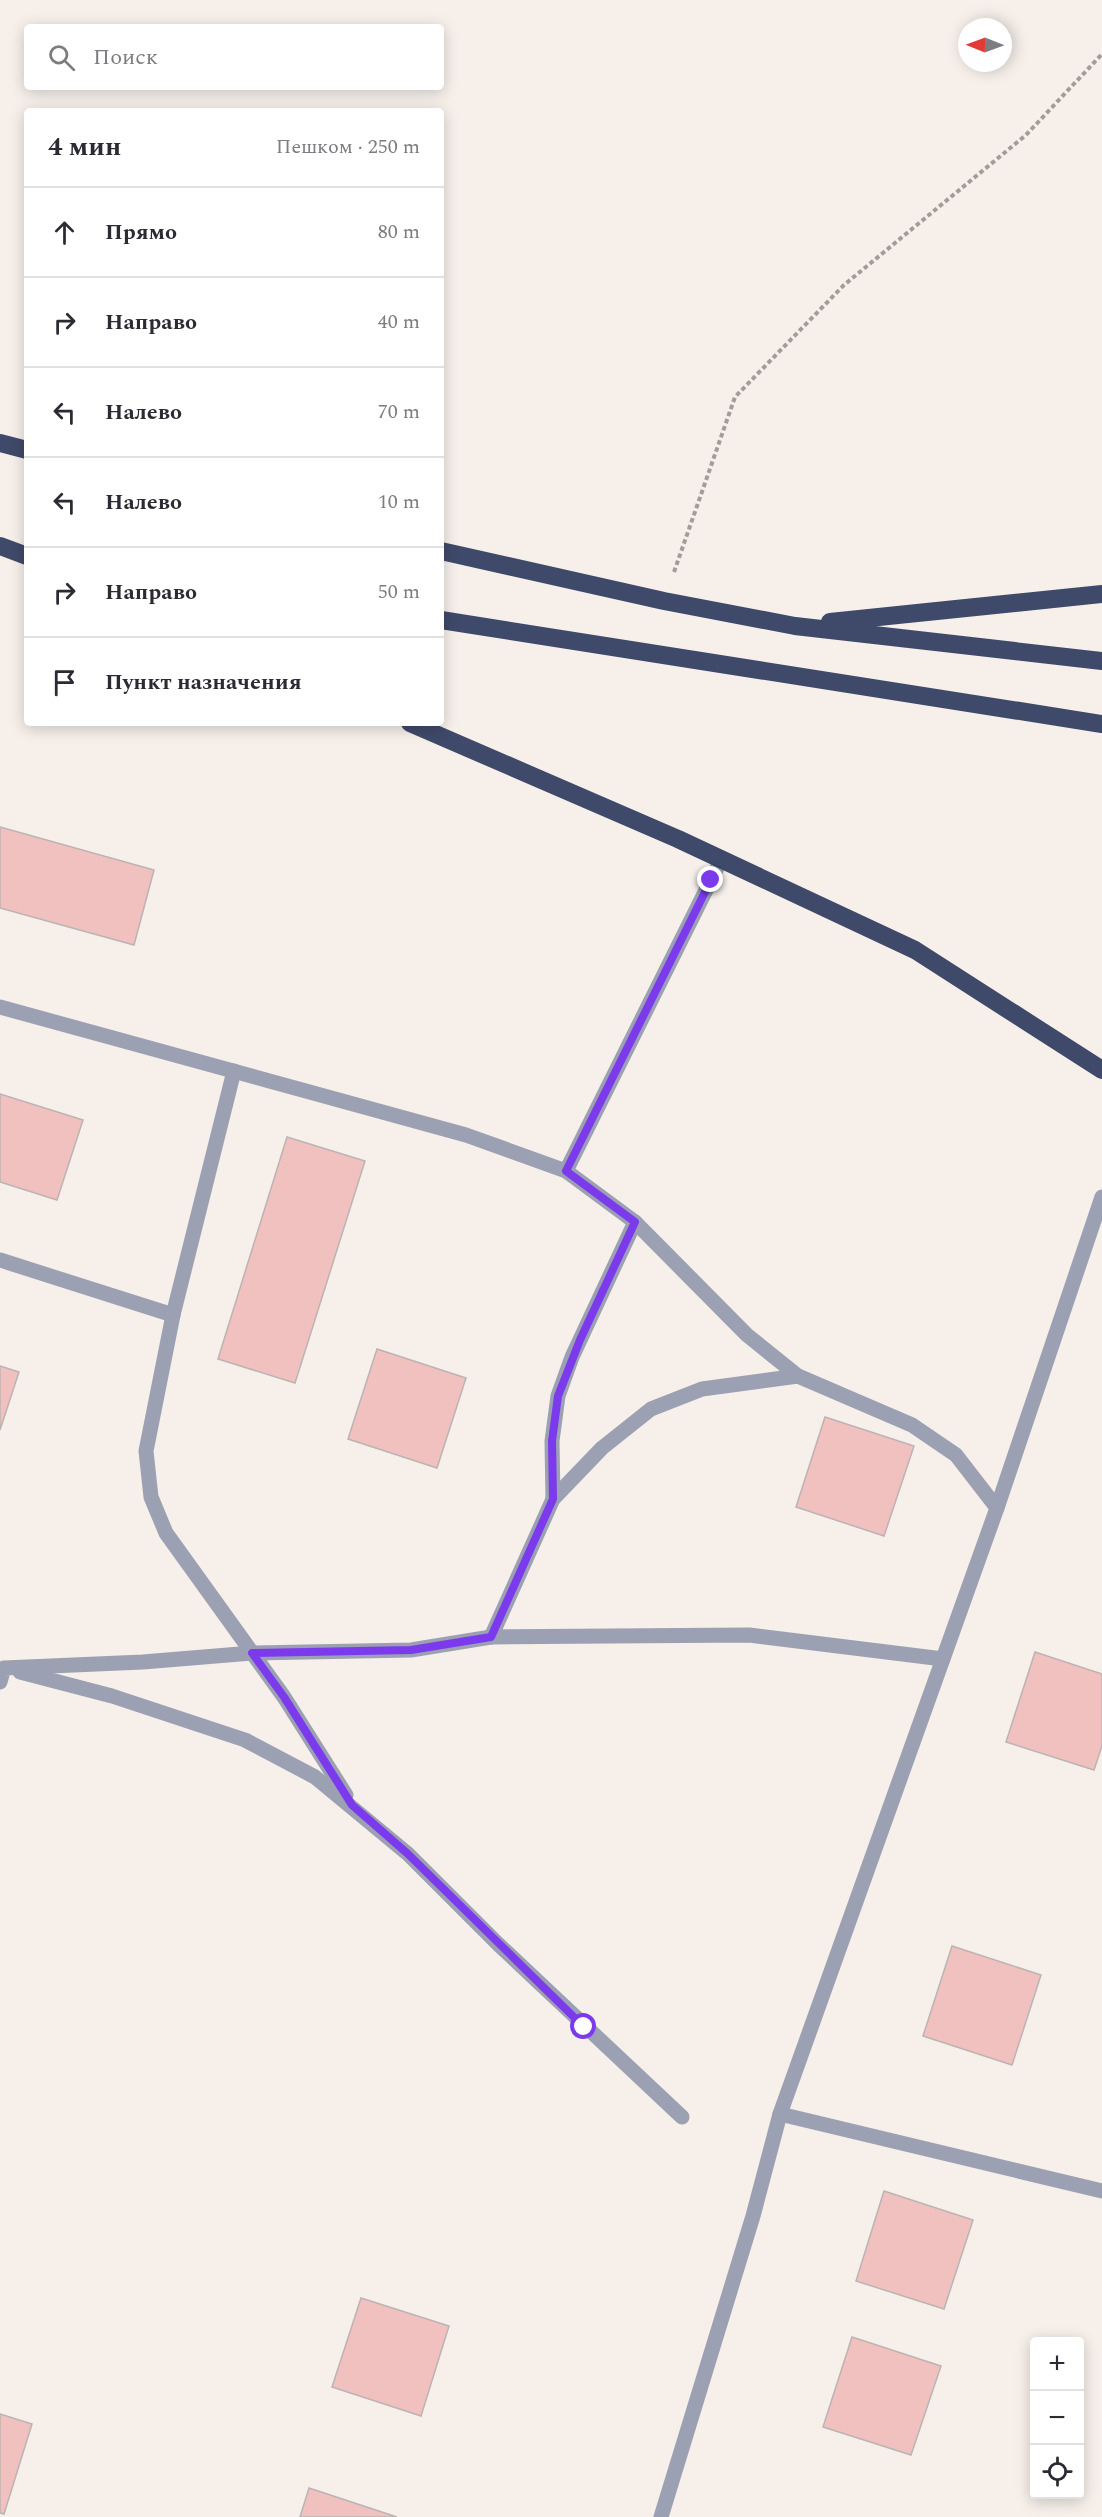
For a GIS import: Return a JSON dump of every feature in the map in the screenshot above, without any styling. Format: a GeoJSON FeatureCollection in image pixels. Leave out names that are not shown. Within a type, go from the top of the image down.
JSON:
{"type":"FeatureCollection","features":[{"type":"Feature","properties":{"kind":"highway"},"geometry":{"type":"LineString","coordinates":[[0,443],[24,449]]}},
{"type":"Feature","properties":{"kind":"highway"},"geometry":{"type":"LineString","coordinates":[[0,546],[24,555]]}},
{"type":"Feature","properties":{"kind":"highway"},"geometry":{"type":"LineString","coordinates":[[444,552],[664,601],[795,626],[1102,661]]}},
{"type":"Feature","properties":{"kind":"highway"},"geometry":{"type":"LineString","coordinates":[[795,626],[1102,594]]}},
{"type":"Feature","properties":{"kind":"highway"},"geometry":{"type":"LineString","coordinates":[[444,620],[1102,724]]}},
{"type":"Feature","properties":{"kind":"highway"},"geometry":{"type":"LineString","coordinates":[[417,726],[721,860],[915,950],[1102,1070]]}},
{"type":"Feature","properties":{"kind":"street"},"geometry":{"type":"LineString","coordinates":[[566,1171],[721,860]]}},
{"type":"Feature","properties":{"kind":"street"},"geometry":{"type":"LineString","coordinates":[[0,1007],[466,1135],[566,1171],[635,1222],[747,1335],[798,1376],[912,1425],[956,1455],[997,1508]]}},
{"type":"Feature","properties":{"kind":"street"},"geometry":{"type":"LineString","coordinates":[[234,1071],[173,1315],[146,1451],[151,1497],[166,1533],[284,1697],[352,1805]]}},
{"type":"Feature","properties":{"kind":"street"},"geometry":{"type":"LineString","coordinates":[[661,2517],[749,2227],[780,2114],[997,1508],[1102,1197]]}},
{"type":"Feature","properties":{"kind":"street"},"geometry":{"type":"LineString","coordinates":[[553,1499],[552,1441],[558,1396],[577,1347],[635,1222]]}},
{"type":"Feature","properties":{"kind":"street"},"geometry":{"type":"LineString","coordinates":[[0,1260],[173,1315]]}},
{"type":"Feature","properties":{"kind":"street"},"geometry":{"type":"LineString","coordinates":[[491,1637],[553,1499],[602,1448],[651,1409],[702,1389],[798,1376]]}},
{"type":"Feature","properties":{"kind":"street"},"geometry":{"type":"LineString","coordinates":[[1,1672],[252,1653],[411,1650],[491,1637],[749,1635],[943,1659]]}},
{"type":"Feature","properties":{"kind":"street"},"geometry":{"type":"LineString","coordinates":[[1,1672],[111,1696],[246,1740],[315,1777],[352,1805],[408,1854],[507,1952],[682,2116]]}},
{"type":"Feature","properties":{"kind":"street"},"geometry":{"type":"LineString","coordinates":[[780,2114],[1102,2191]]}},
{"type":"Feature","properties":{"kind":"path"},"geometry":{"type":"LineString","coordinates":[[664,601],[735,397],[844,285],[1026,135],[1102,54]]}},
{"type":"Feature","properties":{"kind":"building"},"geometry":{"type":"Polygon","coordinates":[[[0,827],[154,870],[134,945],[0,908],[0,827]]]}},
{"type":"Feature","properties":{"kind":"building"},"geometry":{"type":"Polygon","coordinates":[[[0,1094],[83,1120],[57,1200],[0,1182],[0,1094]]]}},
{"type":"Feature","properties":{"kind":"building"},"geometry":{"type":"Polygon","coordinates":[[[287,1137],[365,1161],[295,1383],[218,1359],[287,1137]]]}},
{"type":"Feature","properties":{"kind":"building"},"geometry":{"type":"Polygon","coordinates":[[[377,1349],[466,1378],[437,1468],[348,1439],[377,1349]]]}},
{"type":"Feature","properties":{"kind":"building"},"geometry":{"type":"Polygon","coordinates":[[[0,1366],[19,1372],[0,1430],[0,1366]]]}},
{"type":"Feature","properties":{"kind":"building"},"geometry":{"type":"Polygon","coordinates":[[[825,1417],[914,1446],[884,1536],[796,1507],[825,1417]]]}},
{"type":"Feature","properties":{"kind":"building"},"geometry":{"type":"Polygon","coordinates":[[[1035,1652],[1102,1674],[1102,1746],[1094,1770],[1006,1742],[1035,1652]]]}},
{"type":"Feature","properties":{"kind":"building"},"geometry":{"type":"Polygon","coordinates":[[[952,1946],[1041,1975],[1012,2065],[923,2036],[952,1946]]]}},
{"type":"Feature","properties":{"kind":"building"},"geometry":{"type":"Polygon","coordinates":[[[884,2191],[973,2220],[944,2309],[856,2281],[884,2191]]]}},
{"type":"Feature","properties":{"kind":"building"},"geometry":{"type":"Polygon","coordinates":[[[361,2298],[449,2326],[421,2416],[332,2387],[361,2298]]]}},
{"type":"Feature","properties":{"kind":"building"},"geometry":{"type":"Polygon","coordinates":[[[852,2337],[941,2366],[911,2455],[823,2427],[852,2337]]]}},
{"type":"Feature","properties":{"kind":"building"},"geometry":{"type":"Polygon","coordinates":[[[0,2414],[32,2424],[4,2514],[0,2513],[0,2414]]]}},
{"type":"Feature","properties":{"kind":"building"},"geometry":{"type":"Polygon","coordinates":[[[309,2488],[397,2517],[300,2517],[309,2488]]]}},
{"type":"Feature","properties":{"kind":"route"},"geometry":{"type":"LineString","coordinates":[[584,2027],[408,1854],[352,1805],[284,1697],[252,1653],[411,1650],[491,1637],[553,1499],[552,1441],[558,1396],[572,1357],[635,1222],[566,1171],[711,880]]}}]}
